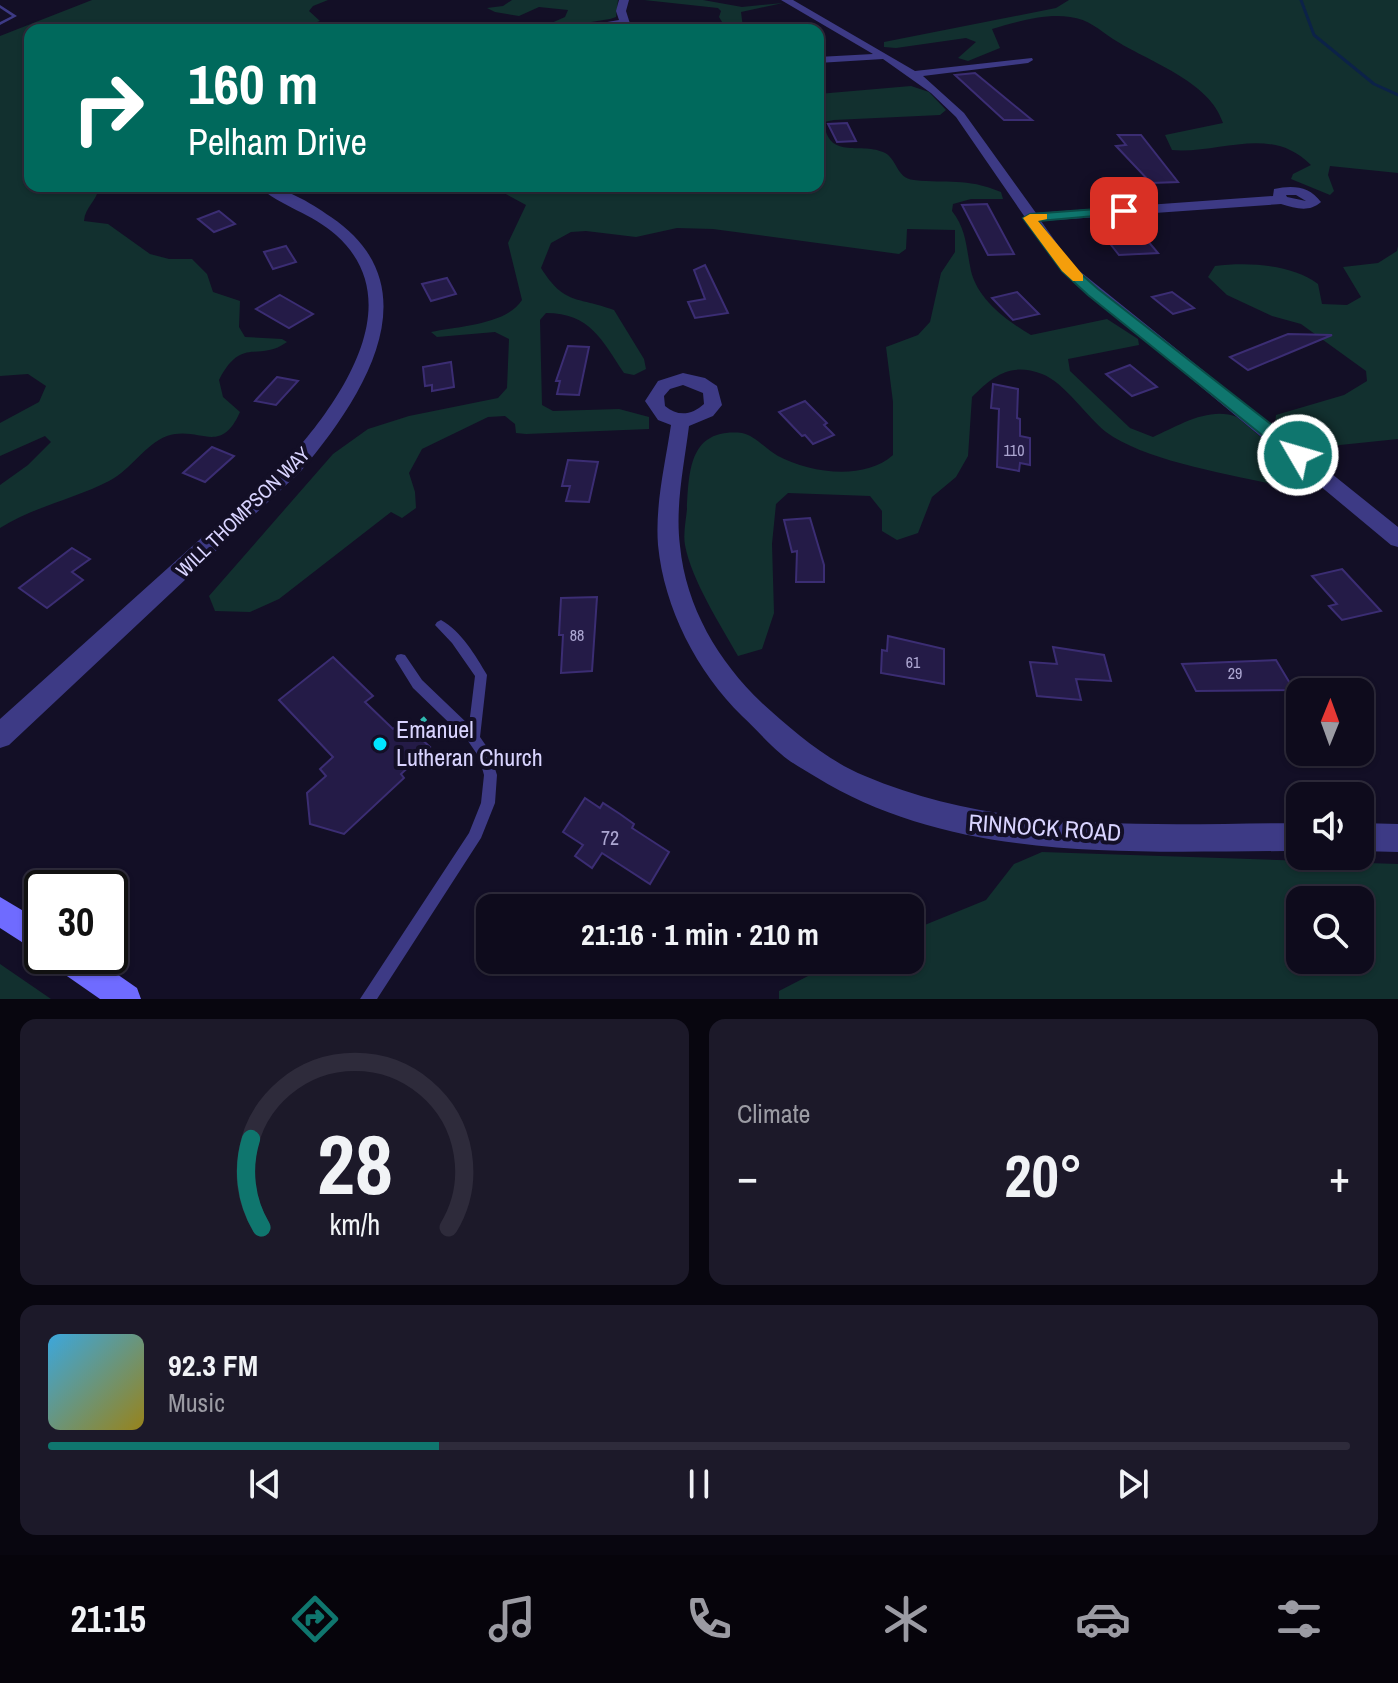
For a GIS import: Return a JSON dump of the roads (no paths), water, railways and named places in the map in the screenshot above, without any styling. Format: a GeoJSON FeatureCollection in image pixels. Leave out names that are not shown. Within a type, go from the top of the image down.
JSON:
{"type":"FeatureCollection","features":[{"type":"Feature","properties":{"kind":"main road"},"geometry":{"type":"LineString","coordinates":[[0,911],[24,928]]}},
{"type":"Feature","properties":{"kind":"main road"},"geometry":{"type":"LineString","coordinates":[[91,974],[126,999]]}},
{"type":"Feature","properties":{"kind":"street"},"geometry":{"type":"LineString","coordinates":[[624,0],[625,24]]}},
{"type":"Feature","properties":{"kind":"street"},"geometry":{"type":"LineString","coordinates":[[786,0],[914,74],[960,115],[1067,268],[1398,539]]}},
{"type":"Feature","properties":{"kind":"street"},"geometry":{"type":"LineString","coordinates":[[824,60],[885,56]]}},
{"type":"Feature","properties":{"kind":"street"},"geometry":{"type":"LineString","coordinates":[[914,74],[1028,60]]}},
{"type":"Feature","properties":{"kind":"street","name":"WILL THOMPSON WAY"},"geometry":{"type":"LineString","coordinates":[[0,736],[294,466],[332,420],[360,376],[375,323],[375,295],[370,271],[341,232],[284,192]]}},
{"type":"Feature","properties":{"kind":"street"},"geometry":{"type":"LineString","coordinates":[[1030,218],[1281,200]]}},
{"type":"Feature","properties":{"kind":"street","name":"RINNOCK ROAD"},"geometry":{"type":"LineString","coordinates":[[681,420],[669,529],[671,556],[683,604],[712,662],[743,702],[786,741],[813,760],[840,777],[900,804],[959,822],[995,828],[1097,835],[1286,837]]}},
{"type":"Feature","properties":{"kind":"street"},"geometry":{"type":"LineString","coordinates":[[1374,837],[1398,838]]}},
{"type":"Feature","properties":{"kind":"lane"},"geometry":{"type":"LineString","coordinates":[[0,6],[15,16],[0,24]]}},
{"type":"Feature","properties":{"kind":"lane"},"geometry":{"type":"LineString","coordinates":[[441,625],[456,639],[481,675],[474,737]]}},
{"type":"Feature","properties":{"kind":"lane"},"geometry":{"type":"LineString","coordinates":[[368,999],[485,816],[490,800],[492,773],[486,756],[474,737],[428,698],[401,659]]}},
{"type":"Feature","properties":{"kind":"waterway"},"geometry":{"type":"LineString","coordinates":[[1301,0],[1314,35],[1374,84],[1398,95]]}},
{"type":"Feature","properties":{"kind":"place","name":"Emanuel Lutheran Church"},"geometry":{"type":"Point","coordinates":[380,744]}}]}
